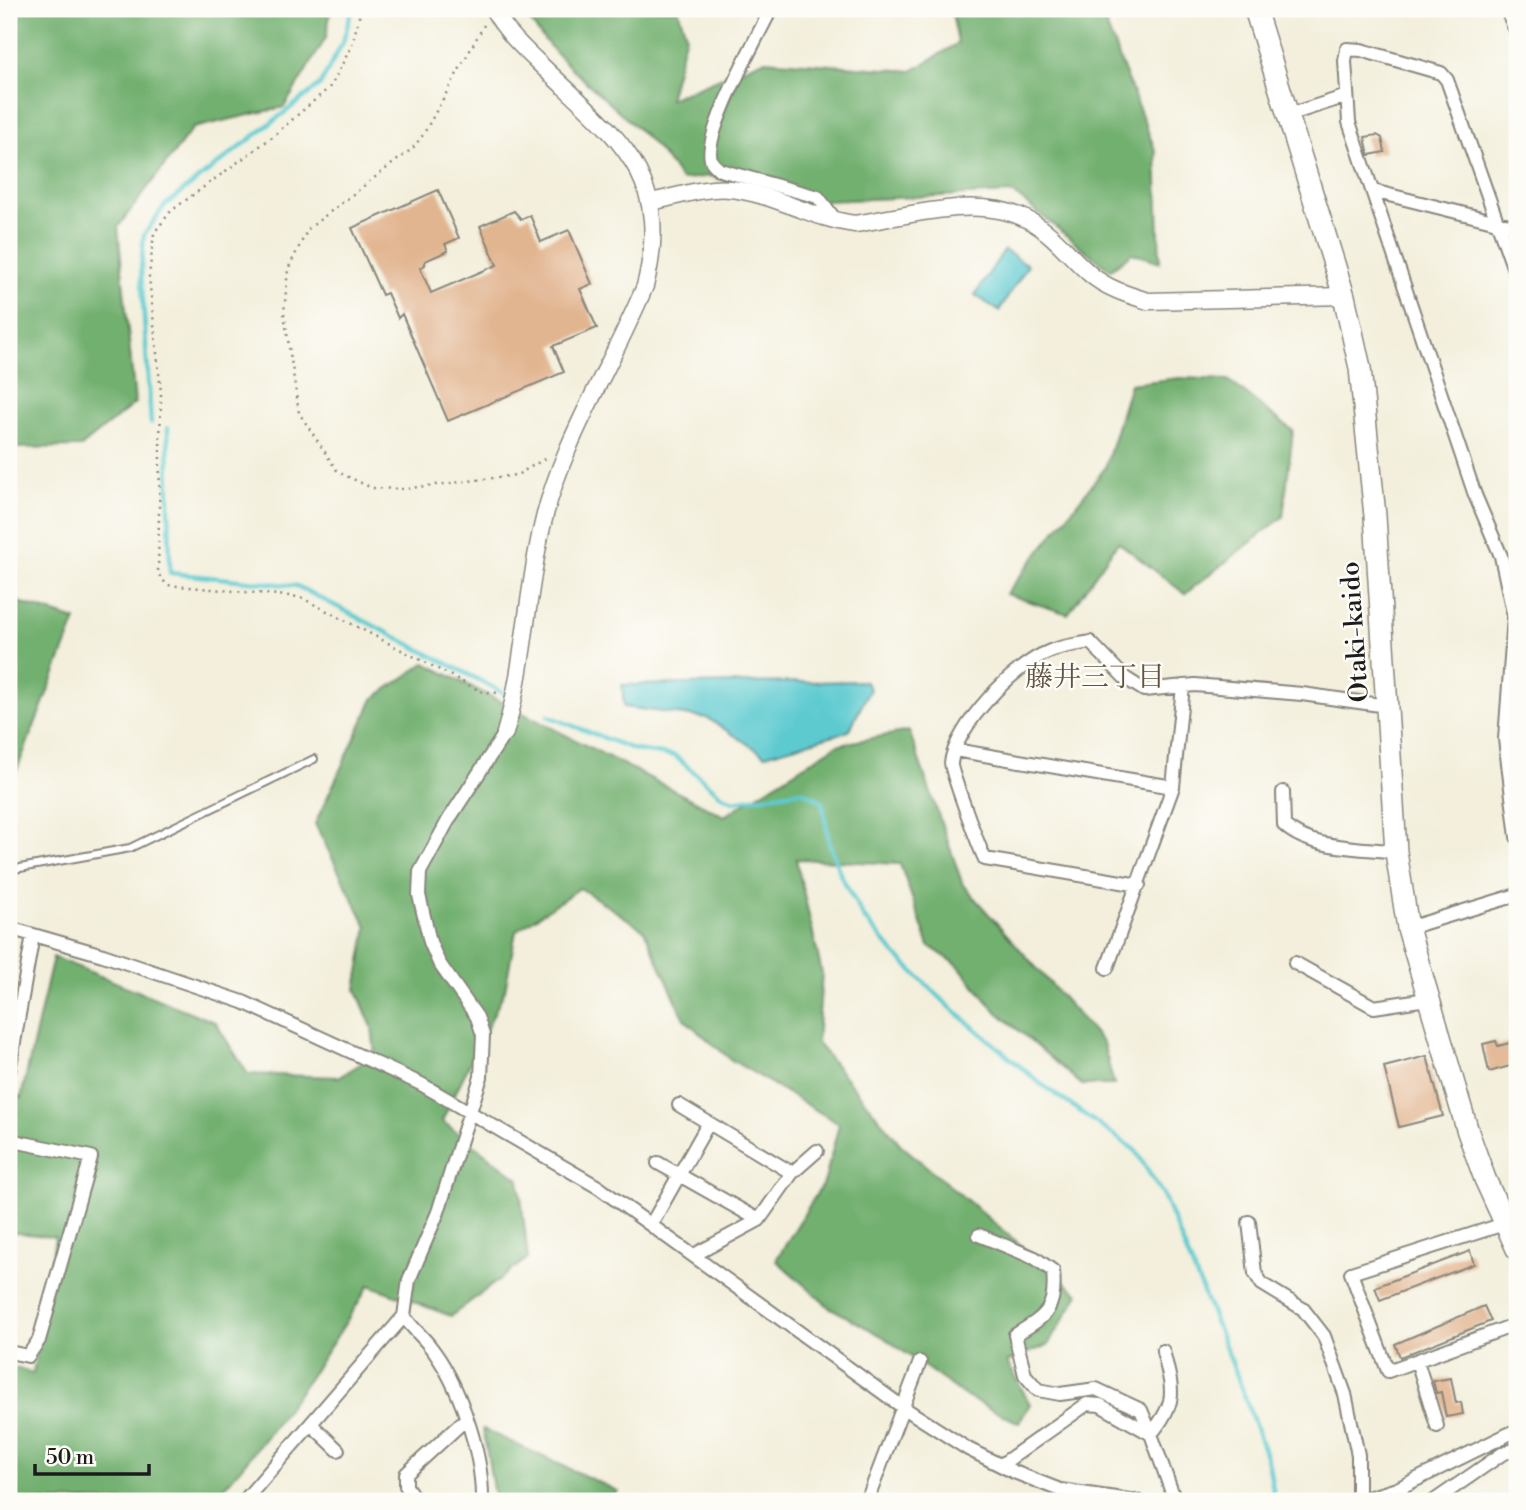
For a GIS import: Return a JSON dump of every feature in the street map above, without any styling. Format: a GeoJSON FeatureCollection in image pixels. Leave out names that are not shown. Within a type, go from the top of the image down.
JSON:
{"type":"FeatureCollection","features":[{"type":"Feature","properties":{"kind":"highway","name":"Otaki-kaido"},"geometry":{"type":"LineString","coordinates":[[1255,9],[1355,337],[1365,399],[1396,852],[1408,928],[1468,1132],[1504,1224],[1517,1249]]}},
{"type":"Feature","properties":{"kind":"street"},"geometry":{"type":"LineString","coordinates":[[244,1501],[404,1317],[409,1280],[438,1212],[451,1163],[472,1113],[481,1077],[483,1035],[477,1017],[439,963],[430,942],[419,895],[420,872],[449,819],[505,733],[516,694],[542,526],[568,450],[645,286],[652,260],[654,229],[651,202],[628,151],[516,41],[493,9]]}},
{"type":"Feature","properties":{"kind":"street"},"geometry":{"type":"LineString","coordinates":[[771,9],[724,104],[710,148],[712,162],[720,170],[818,197],[838,222]]}},
{"type":"Feature","properties":{"kind":"street"},"geometry":{"type":"LineString","coordinates":[[1508,9],[1517,29]]}},
{"type":"Feature","properties":{"kind":"street"},"geometry":{"type":"LineString","coordinates":[[1517,278],[1447,80],[1441,73],[1361,50],[1347,49],[1345,61],[1349,122],[1475,495],[1501,556],[1515,616],[1505,739],[1517,837]]}},
{"type":"Feature","properties":{"kind":"street"},"geometry":{"type":"LineString","coordinates":[[1288,115],[1347,96]]}},
{"type":"Feature","properties":{"kind":"street"},"geometry":{"type":"LineString","coordinates":[[651,202],[730,189],[791,204],[838,222],[855,224],[984,208],[1031,221],[1060,244],[1091,276],[1124,294],[1148,301],[1344,296]]}},
{"type":"Feature","properties":{"kind":"street"},"geometry":{"type":"LineString","coordinates":[[1373,191],[1517,227]]}},
{"type":"Feature","properties":{"kind":"street"},"geometry":{"type":"LineString","coordinates":[[1139,885],[985,859],[950,765],[967,723],[1024,665],[1048,651],[1090,642],[1125,678],[1144,690],[1183,686],[1302,694],[1387,706]]}},
{"type":"Feature","properties":{"kind":"street"},"geometry":{"type":"LineString","coordinates":[[1107,968],[1173,787],[1183,686]]}},
{"type":"Feature","properties":{"kind":"street"},"geometry":{"type":"LineString","coordinates":[[955,750],[1173,787]]}},
{"type":"Feature","properties":{"kind":"street"},"geometry":{"type":"LineString","coordinates":[[1283,792],[1284,825],[1292,833],[1318,841],[1396,852]]}},
{"type":"Feature","properties":{"kind":"street"},"geometry":{"type":"LineString","coordinates":[[1408,928],[1517,895]]}},
{"type":"Feature","properties":{"kind":"street"},"geometry":{"type":"LineString","coordinates":[[9,928],[178,979],[272,1013],[421,1084],[598,1187],[652,1223],[904,1408],[1001,1465],[1060,1490],[1137,1501]]}},
{"type":"Feature","properties":{"kind":"street"},"geometry":{"type":"LineString","coordinates":[[9,1070],[33,935]]}},
{"type":"Feature","properties":{"kind":"street"},"geometry":{"type":"LineString","coordinates":[[1295,963],[1374,1007],[1427,999]]}},
{"type":"Feature","properties":{"kind":"street"},"geometry":{"type":"LineString","coordinates":[[679,1105],[792,1173]]}},
{"type":"Feature","properties":{"kind":"street"},"geometry":{"type":"LineString","coordinates":[[652,1223],[708,1124]]}},
{"type":"Feature","properties":{"kind":"street"},"geometry":{"type":"LineString","coordinates":[[9,1140],[91,1157],[39,1340],[28,1356],[9,1352]]}},
{"type":"Feature","properties":{"kind":"street"},"geometry":{"type":"LineString","coordinates":[[694,1255],[760,1220],[792,1173],[817,1151]]}},
{"type":"Feature","properties":{"kind":"street"},"geometry":{"type":"LineString","coordinates":[[658,1163],[760,1220]]}},
{"type":"Feature","properties":{"kind":"street"},"geometry":{"type":"LineString","coordinates":[[1249,1222],[1255,1273],[1262,1284],[1303,1309],[1324,1336],[1345,1394],[1358,1455],[1358,1501],[1397,1489],[1517,1430]]}},
{"type":"Feature","properties":{"kind":"street"},"geometry":{"type":"LineString","coordinates":[[1504,1224],[1351,1273],[1388,1371],[1517,1324]]}},
{"type":"Feature","properties":{"kind":"street"},"geometry":{"type":"LineString","coordinates":[[979,1235],[1035,1258],[1053,1271],[1055,1291],[1051,1308],[1015,1335],[1025,1375],[1038,1390],[1060,1394],[1096,1389],[1141,1410],[1175,1501]]}},
{"type":"Feature","properties":{"kind":"street"},"geometry":{"type":"LineString","coordinates":[[404,1317],[430,1345],[454,1386],[483,1480],[482,1501]]}},
{"type":"Feature","properties":{"kind":"street"},"geometry":{"type":"LineString","coordinates":[[1151,1434],[1168,1413],[1172,1388],[1163,1351]]}},
{"type":"Feature","properties":{"kind":"street"},"geometry":{"type":"LineString","coordinates":[[867,1501],[920,1362]]}},
{"type":"Feature","properties":{"kind":"street"},"geometry":{"type":"LineString","coordinates":[[1417,1362],[1437,1426]]}},
{"type":"Feature","properties":{"kind":"street"},"geometry":{"type":"LineString","coordinates":[[1001,1465],[1087,1404],[1100,1405],[1151,1434]]}},
{"type":"Feature","properties":{"kind":"street"},"geometry":{"type":"LineString","coordinates":[[416,1501],[406,1486],[406,1474],[466,1419]]}},
{"type":"Feature","properties":{"kind":"street"},"geometry":{"type":"LineString","coordinates":[[311,1424],[338,1450]]}},
{"type":"Feature","properties":{"kind":"street"},"geometry":{"type":"LineString","coordinates":[[1434,1501],[1502,1454],[1517,1449]]}},
{"type":"Feature","properties":{"kind":"lane"},"geometry":{"type":"LineString","coordinates":[[9,870],[130,848],[314,759]]}},
{"type":"Feature","properties":{"kind":"path"},"geometry":{"type":"LineString","coordinates":[[361,9],[352,45],[331,86],[271,138],[171,211],[154,233],[149,277],[161,392],[158,574],[167,585],[300,597],[482,692],[516,694]]}},
{"type":"Feature","properties":{"kind":"path"},"geometry":{"type":"LineString","coordinates":[[483,26],[418,142],[308,229],[288,269],[284,313],[299,413],[338,472],[372,488],[403,489],[517,475],[552,454],[568,450]]}},
{"type":"Feature","properties":{"kind":"green space"},"geometry":{"type":"Polygon","coordinates":[[[9,9],[331,9],[326,38],[284,107],[193,128],[118,227],[135,403],[81,447],[9,448],[9,9]]]}},
{"type":"Feature","properties":{"kind":"green space"},"geometry":{"type":"Polygon","coordinates":[[[522,9],[678,9],[686,35],[669,99],[764,60],[912,71],[958,43],[951,9],[1100,9],[1156,152],[1160,262],[1132,253],[1110,270],[1013,193],[801,202],[710,176],[681,180],[664,156],[644,135],[558,55],[522,9]]]}},
{"type":"Feature","properties":{"kind":"green space"},"geometry":{"type":"Polygon","coordinates":[[[1179,378],[1228,380],[1293,431],[1283,517],[1185,594],[1118,542],[1068,614],[1006,594],[1105,468],[1130,384],[1179,378]]]}},
{"type":"Feature","properties":{"kind":"green space"},"geometry":{"type":"Polygon","coordinates":[[[9,599],[76,620],[9,790],[9,599]]]}},
{"type":"Feature","properties":{"kind":"green space"},"geometry":{"type":"Polygon","coordinates":[[[425,663],[724,816],[837,745],[909,731],[963,885],[1103,1043],[1114,1085],[1082,1085],[994,1009],[958,965],[929,946],[900,864],[796,859],[822,973],[817,1043],[901,1145],[1079,1294],[1048,1345],[1007,1362],[1030,1404],[1019,1423],[968,1398],[882,1336],[829,1307],[776,1260],[825,1180],[839,1124],[730,1059],[685,1020],[644,930],[580,888],[516,931],[505,990],[442,1121],[519,1179],[528,1258],[451,1316],[369,1285],[296,1397],[256,1450],[212,1501],[9,1501],[9,1366],[33,1373],[55,1237],[9,1232],[9,1089],[21,1098],[53,957],[215,1022],[248,1074],[339,1077],[375,1055],[372,1027],[356,989],[367,927],[315,824],[373,699],[425,663]]]}},
{"type":"Feature","properties":{"kind":"green space"},"geometry":{"type":"Polygon","coordinates":[[[483,1429],[618,1491],[609,1501],[495,1501],[483,1429]]]}},
{"type":"Feature","properties":{"kind":"water"},"geometry":{"type":"Polygon","coordinates":[[[1004,250],[1028,265],[999,311],[975,295],[1004,250]]]}},
{"type":"Feature","properties":{"kind":"water"},"geometry":{"type":"Polygon","coordinates":[[[865,681],[870,689],[849,731],[765,755],[707,718],[624,707],[622,685],[865,681]]]}},
{"type":"Feature","properties":{"kind":"building"},"geometry":{"type":"Polygon","coordinates":[[[1377,135],[1382,138],[1385,152],[1369,155],[1365,137],[1377,135]]]}},
{"type":"Feature","properties":{"kind":"building"},"geometry":{"type":"Polygon","coordinates":[[[438,190],[459,238],[445,244],[448,251],[425,261],[425,265],[420,268],[431,293],[497,265],[480,226],[514,211],[521,219],[530,215],[541,242],[569,230],[592,284],[580,289],[597,328],[553,346],[564,372],[448,421],[402,314],[398,318],[387,293],[382,295],[352,228],[438,190]]]}},
{"type":"Feature","properties":{"kind":"building"},"geometry":{"type":"Polygon","coordinates":[[[1496,1041],[1498,1046],[1517,1041],[1517,1064],[1489,1072],[1483,1044],[1496,1041]]]}},
{"type":"Feature","properties":{"kind":"building"},"geometry":{"type":"Polygon","coordinates":[[[1427,1056],[1443,1116],[1399,1127],[1384,1067],[1427,1056]]]}},
{"type":"Feature","properties":{"kind":"building"},"geometry":{"type":"Polygon","coordinates":[[[1470,1251],[1474,1264],[1380,1300],[1375,1287],[1470,1251]]]}},
{"type":"Feature","properties":{"kind":"building"},"geometry":{"type":"Polygon","coordinates":[[[1484,1306],[1491,1321],[1400,1357],[1395,1344],[1484,1306]]]}},
{"type":"Feature","properties":{"kind":"building"},"geometry":{"type":"Polygon","coordinates":[[[1451,1378],[1456,1403],[1461,1402],[1463,1414],[1446,1417],[1441,1392],[1436,1393],[1433,1381],[1451,1378]]]}},
{"type":"Feature","properties":{"kind":"waterway"},"geometry":{"type":"LineString","coordinates":[[151,423],[141,270],[144,235],[165,205],[320,85],[343,42],[352,9]]}},
{"type":"Feature","properties":{"kind":"waterway"},"geometry":{"type":"LineString","coordinates":[[168,428],[170,573],[297,586],[506,694]]}},
{"type":"Feature","properties":{"kind":"waterway"},"geometry":{"type":"LineString","coordinates":[[548,716],[635,750],[675,756],[721,795],[733,801],[802,791],[822,801],[829,842],[840,874],[864,918],[896,955],[950,1007],[1041,1084],[1135,1150],[1163,1195],[1235,1370],[1268,1461],[1275,1501]]}},
{"type":"Feature","properties":{"kind":"district","name":"藤井三丁目"},"geometry":{"type":"Point","coordinates":[1095,676]}}]}
